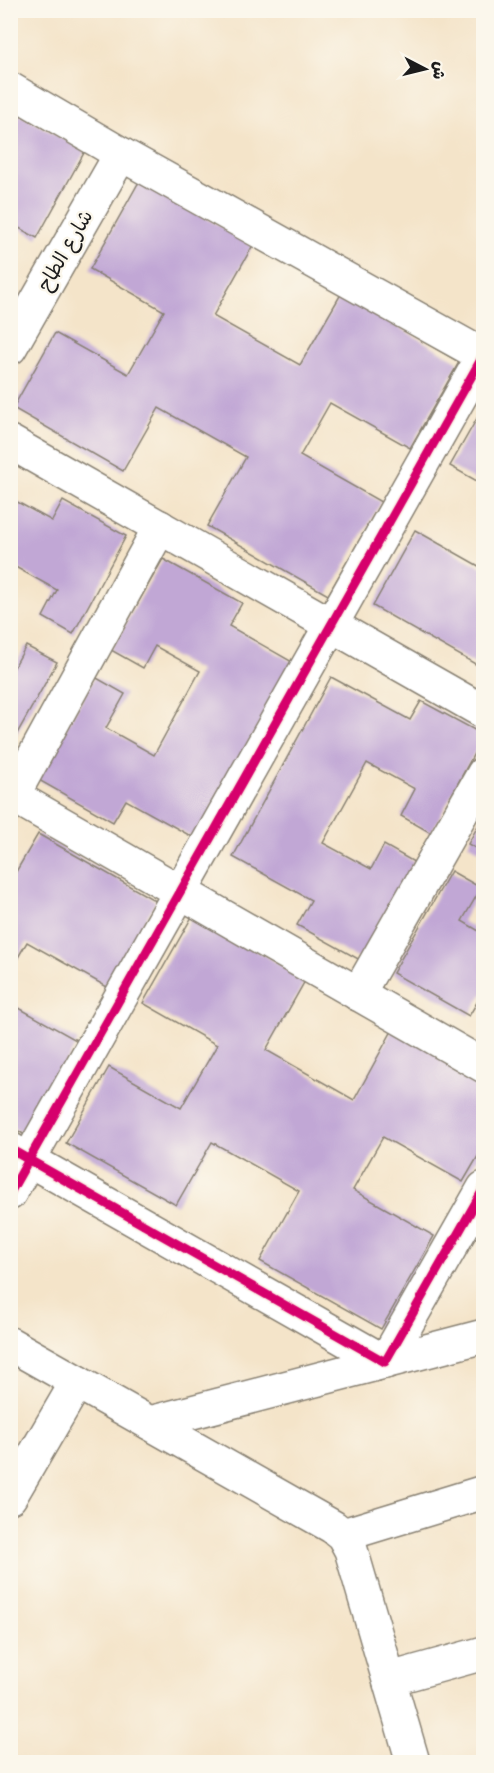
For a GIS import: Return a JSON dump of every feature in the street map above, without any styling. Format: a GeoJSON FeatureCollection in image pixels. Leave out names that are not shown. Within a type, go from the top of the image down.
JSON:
{"type":"FeatureCollection","features":[{"type":"Feature","properties":{"kind":"street"},"geometry":{"type":"LineString","coordinates":[[10,89],[483,356],[180,892],[20,1155],[10,1193]]}},
{"type":"Feature","properties":{"kind":"street","name":"شارع الطاح"},"geometry":{"type":"LineString","coordinates":[[10,348],[122,154]]}},
{"type":"Feature","properties":{"kind":"street"},"geometry":{"type":"LineString","coordinates":[[10,442],[483,712]]}},
{"type":"Feature","properties":{"kind":"street"},"geometry":{"type":"LineString","coordinates":[[160,527],[12,795],[483,1066]]}},
{"type":"Feature","properties":{"kind":"street"},"geometry":{"type":"LineString","coordinates":[[358,994],[483,773]]}},
{"type":"Feature","properties":{"kind":"street"},"geometry":{"type":"LineString","coordinates":[[20,1155],[385,1362]]}},
{"type":"Feature","properties":{"kind":"street"},"geometry":{"type":"LineString","coordinates":[[385,1362],[483,1188]]}},
{"type":"Feature","properties":{"kind":"street"},"geometry":{"type":"LineString","coordinates":[[150,1423],[483,1336]]}},
{"type":"Feature","properties":{"kind":"street"},"geometry":{"type":"LineString","coordinates":[[10,1344],[333,1527],[343,1535],[351,1550],[413,1762]]}},
{"type":"Feature","properties":{"kind":"street"},"geometry":{"type":"LineString","coordinates":[[10,1497],[78,1382]]}},
{"type":"Feature","properties":{"kind":"street"},"geometry":{"type":"LineString","coordinates":[[343,1535],[483,1492]]}},
{"type":"Feature","properties":{"kind":"street"},"geometry":{"type":"LineString","coordinates":[[390,1679],[483,1653]]}},
{"type":"Feature","properties":{"kind":"building"},"geometry":{"type":"Polygon","coordinates":[[[10,109],[85,151],[37,238],[10,223],[10,109]]]}},
{"type":"Feature","properties":{"kind":"building"},"geometry":{"type":"Polygon","coordinates":[[[140,180],[253,245],[213,316],[300,365],[341,294],[459,362],[410,448],[330,403],[300,456],[381,502],[328,595],[207,526],[246,457],[159,408],[123,471],[13,408],[55,333],[128,374],[164,311],[90,269],[140,180]]]}},
{"type":"Feature","properties":{"kind":"building"},"geometry":{"type":"Polygon","coordinates":[[[484,406],[484,485],[450,466],[484,406]]]}},
{"type":"Feature","properties":{"kind":"building"},"geometry":{"type":"Polygon","coordinates":[[[10,498],[52,521],[63,501],[126,536],[73,634],[43,617],[57,590],[10,564],[10,498]]]}},
{"type":"Feature","properties":{"kind":"building"},"geometry":{"type":"Polygon","coordinates":[[[415,530],[484,569],[484,669],[373,606],[415,530]]]}},
{"type":"Feature","properties":{"kind":"building"},"geometry":{"type":"Polygon","coordinates":[[[163,559],[242,603],[229,626],[294,663],[196,839],[126,800],[113,822],[37,779],[95,677],[125,694],[106,728],[154,755],[200,671],[155,646],[143,668],[111,650],[163,559]]]}},
{"type":"Feature","properties":{"kind":"building"},"geometry":{"type":"Polygon","coordinates":[[[26,646],[57,662],[10,746],[10,668],[13,669],[26,646]]]}},
{"type":"Feature","properties":{"kind":"building"},"geometry":{"type":"Polygon","coordinates":[[[331,677],[410,720],[421,701],[484,735],[431,833],[401,816],[415,789],[367,763],[323,843],[371,869],[384,845],[414,862],[360,960],[297,925],[311,900],[233,857],[331,677]]]}},
{"type":"Feature","properties":{"kind":"building"},"geometry":{"type":"Polygon","coordinates":[[[484,815],[484,853],[468,844],[484,815]]]}},
{"type":"Feature","properties":{"kind":"building"},"geometry":{"type":"Polygon","coordinates":[[[38,834],[156,901],[107,987],[27,942],[10,971],[10,882],[38,834]]]}},
{"type":"Feature","properties":{"kind":"building"},"geometry":{"type":"Polygon","coordinates":[[[451,871],[481,888],[462,921],[484,934],[484,995],[482,994],[469,1016],[393,973],[451,871]]]}},
{"type":"Feature","properties":{"kind":"building"},"geometry":{"type":"Polygon","coordinates":[[[193,915],[306,979],[266,1050],[354,1100],[393,1029],[484,1080],[484,1146],[463,1182],[383,1137],[353,1190],[434,1236],[381,1329],[260,1261],[299,1191],[212,1142],[176,1205],[66,1143],[109,1067],[181,1108],[217,1045],[143,1003],[193,915]]]}},
{"type":"Feature","properties":{"kind":"building"},"geometry":{"type":"Polygon","coordinates":[[[10,1003],[78,1041],[25,1135],[10,1126],[10,1003]]]}},
{"type":"Feature","properties":{"kind":"cycle path"},"geometry":{"type":"LineString","coordinates":[[10,1193],[483,356]]}},
{"type":"Feature","properties":{"kind":"cycle path"},"geometry":{"type":"LineString","coordinates":[[10,1149],[385,1362],[484,1188]]}}]}
